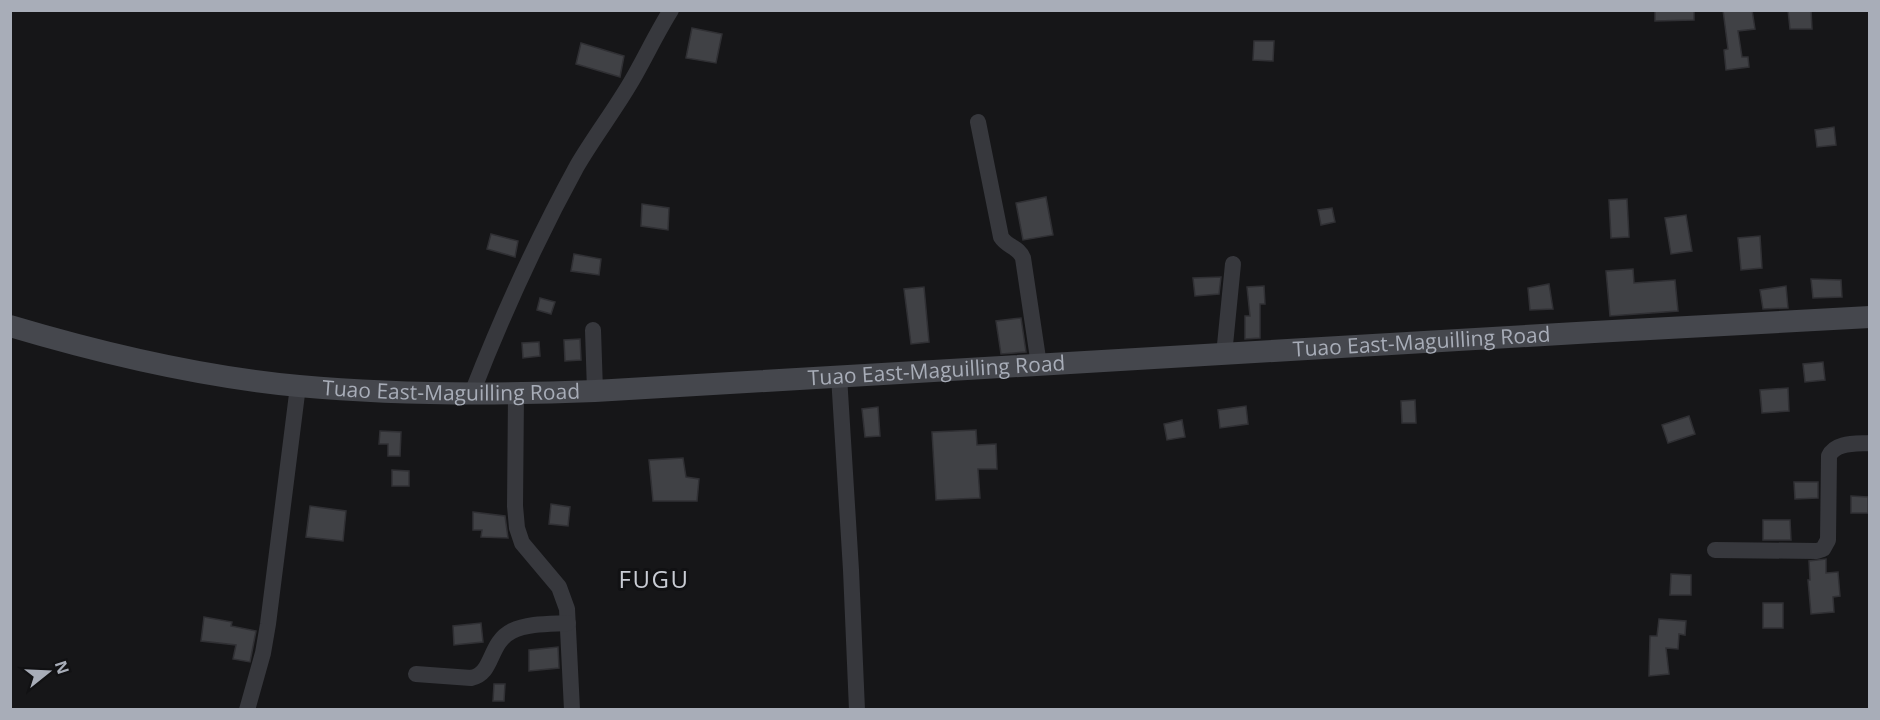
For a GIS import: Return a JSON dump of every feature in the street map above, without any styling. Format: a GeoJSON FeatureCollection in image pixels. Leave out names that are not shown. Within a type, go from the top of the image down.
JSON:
{"type":"FeatureCollection","features":[{"type":"Feature","properties":{"kind":"main road","name":"Tuao East-Maguilling Road"},"geometry":{"type":"LineString","coordinates":[[10,326],[105,351],[179,367],[298,386],[393,392],[516,394],[595,392],[1869,317]]}},
{"type":"Feature","properties":{"kind":"street"},"geometry":{"type":"LineString","coordinates":[[472,393],[485,359],[550,216],[579,164],[631,81],[670,10]]}},
{"type":"Feature","properties":{"kind":"street"},"geometry":{"type":"LineString","coordinates":[[978,122],[1001,237],[1007,244],[1018,249],[1023,258],[1039,365]]}},
{"type":"Feature","properties":{"kind":"street"},"geometry":{"type":"LineString","coordinates":[[1224,355],[1233,264]]}},
{"type":"Feature","properties":{"kind":"street"},"geometry":{"type":"LineString","coordinates":[[593,330],[595,392]]}},
{"type":"Feature","properties":{"kind":"street"},"geometry":{"type":"LineString","coordinates":[[839,376],[857,710]]}},
{"type":"Feature","properties":{"kind":"street"},"geometry":{"type":"LineString","coordinates":[[247,710],[263,653],[268,624],[298,386]]}},
{"type":"Feature","properties":{"kind":"street"},"geometry":{"type":"LineString","coordinates":[[516,394],[515,506],[517,528],[522,543],[559,587],[567,609],[572,710]]}},
{"type":"Feature","properties":{"kind":"street"},"geometry":{"type":"LineString","coordinates":[[1714,550],[1817,551],[1823,549],[1828,540],[1829,456],[1831,451],[1837,447],[1869,443]]}},
{"type":"Feature","properties":{"kind":"street"},"geometry":{"type":"LineString","coordinates":[[416,674],[478,677],[487,668],[492,651],[499,641],[511,632],[521,628],[568,623]]}},
{"type":"Feature","properties":{"kind":"building"},"geometry":{"type":"Polygon","coordinates":[[[1655,10],[1694,10],[1694,20],[1655,21],[1655,10]]]}},
{"type":"Feature","properties":{"kind":"building"},"geometry":{"type":"Polygon","coordinates":[[[1723,10],[1752,10],[1755,29],[1738,31],[1742,57],[1748,57],[1749,67],[1726,70],[1724,50],[1728,49],[1723,10]]]}},
{"type":"Feature","properties":{"kind":"building"},"geometry":{"type":"Polygon","coordinates":[[[1788,10],[1811,10],[1812,29],[1790,29],[1788,10]]]}},
{"type":"Feature","properties":{"kind":"building"},"geometry":{"type":"Polygon","coordinates":[[[692,28],[722,34],[716,63],[686,58],[692,28]]]}},
{"type":"Feature","properties":{"kind":"building"},"geometry":{"type":"Polygon","coordinates":[[[1254,41],[1274,41],[1273,61],[1253,60],[1254,41]]]}},
{"type":"Feature","properties":{"kind":"building"},"geometry":{"type":"Polygon","coordinates":[[[581,43],[624,56],[620,77],[576,64],[581,43]]]}},
{"type":"Feature","properties":{"kind":"building"},"geometry":{"type":"Polygon","coordinates":[[[1834,127],[1836,145],[1817,147],[1815,130],[1834,127]]]}},
{"type":"Feature","properties":{"kind":"building"},"geometry":{"type":"Polygon","coordinates":[[[1046,197],[1053,235],[1023,240],[1016,203],[1046,197]]]}},
{"type":"Feature","properties":{"kind":"building"},"geometry":{"type":"Polygon","coordinates":[[[1627,199],[1629,237],[1611,238],[1609,200],[1627,199]]]}},
{"type":"Feature","properties":{"kind":"building"},"geometry":{"type":"Polygon","coordinates":[[[642,204],[669,208],[668,230],[641,226],[642,204]]]}},
{"type":"Feature","properties":{"kind":"building"},"geometry":{"type":"Polygon","coordinates":[[[1332,208],[1335,222],[1321,225],[1318,210],[1332,208]]]}},
{"type":"Feature","properties":{"kind":"building"},"geometry":{"type":"Polygon","coordinates":[[[1686,215],[1692,251],[1671,254],[1665,218],[1686,215]]]}},
{"type":"Feature","properties":{"kind":"building"},"geometry":{"type":"Polygon","coordinates":[[[491,234],[518,241],[515,257],[487,249],[491,234]]]}},
{"type":"Feature","properties":{"kind":"building"},"geometry":{"type":"Polygon","coordinates":[[[1760,236],[1762,268],[1741,270],[1738,238],[1760,236]]]}},
{"type":"Feature","properties":{"kind":"building"},"geometry":{"type":"Polygon","coordinates":[[[574,254],[601,259],[599,275],[571,271],[574,254]]]}},
{"type":"Feature","properties":{"kind":"building"},"geometry":{"type":"Polygon","coordinates":[[[1633,269],[1634,283],[1675,280],[1678,311],[1610,316],[1606,271],[1633,269]]]}},
{"type":"Feature","properties":{"kind":"building"},"geometry":{"type":"Polygon","coordinates":[[[1221,277],[1219,294],[1195,296],[1193,278],[1221,277]]]}},
{"type":"Feature","properties":{"kind":"building"},"geometry":{"type":"Polygon","coordinates":[[[1811,279],[1841,280],[1842,297],[1813,298],[1811,279]]]}},
{"type":"Feature","properties":{"kind":"building"},"geometry":{"type":"Polygon","coordinates":[[[1549,284],[1553,309],[1530,310],[1528,288],[1549,284]]]}},
{"type":"Feature","properties":{"kind":"building"},"geometry":{"type":"Polygon","coordinates":[[[1264,286],[1265,304],[1260,304],[1260,338],[1245,339],[1245,316],[1250,316],[1247,287],[1264,286]]]}},
{"type":"Feature","properties":{"kind":"building"},"geometry":{"type":"Polygon","coordinates":[[[1786,286],[1788,308],[1763,309],[1760,290],[1786,286]]]}},
{"type":"Feature","properties":{"kind":"building"},"geometry":{"type":"Polygon","coordinates":[[[924,287],[929,342],[911,344],[904,289],[924,287]]]}},
{"type":"Feature","properties":{"kind":"building"},"geometry":{"type":"Polygon","coordinates":[[[540,298],[555,302],[551,314],[537,310],[540,298]]]}},
{"type":"Feature","properties":{"kind":"building"},"geometry":{"type":"Polygon","coordinates":[[[1021,318],[1026,352],[1001,354],[996,321],[1021,318]]]}},
{"type":"Feature","properties":{"kind":"building"},"geometry":{"type":"Polygon","coordinates":[[[580,339],[581,360],[565,361],[564,340],[580,339]]]}},
{"type":"Feature","properties":{"kind":"building"},"geometry":{"type":"Polygon","coordinates":[[[539,342],[540,356],[523,358],[522,343],[539,342]]]}},
{"type":"Feature","properties":{"kind":"building"},"geometry":{"type":"Polygon","coordinates":[[[1823,362],[1825,380],[1805,382],[1803,364],[1823,362]]]}},
{"type":"Feature","properties":{"kind":"building"},"geometry":{"type":"Polygon","coordinates":[[[1788,388],[1789,411],[1762,413],[1760,390],[1788,388]]]}},
{"type":"Feature","properties":{"kind":"building"},"geometry":{"type":"Polygon","coordinates":[[[1415,400],[1416,423],[1402,423],[1401,401],[1415,400]]]}},
{"type":"Feature","properties":{"kind":"building"},"geometry":{"type":"Polygon","coordinates":[[[1246,406],[1248,424],[1220,428],[1218,410],[1246,406]]]}},
{"type":"Feature","properties":{"kind":"building"},"geometry":{"type":"Polygon","coordinates":[[[878,407],[880,436],[865,437],[862,409],[878,407]]]}},
{"type":"Feature","properties":{"kind":"building"},"geometry":{"type":"Polygon","coordinates":[[[1689,416],[1695,434],[1668,443],[1662,425],[1689,416]]]}},
{"type":"Feature","properties":{"kind":"building"},"geometry":{"type":"Polygon","coordinates":[[[1182,420],[1185,437],[1167,440],[1164,424],[1182,420]]]}},
{"type":"Feature","properties":{"kind":"building"},"geometry":{"type":"Polygon","coordinates":[[[976,430],[977,445],[996,444],[997,469],[978,469],[980,498],[936,500],[932,432],[976,430]]]}},
{"type":"Feature","properties":{"kind":"building"},"geometry":{"type":"Polygon","coordinates":[[[380,431],[401,432],[400,456],[388,456],[388,444],[379,444],[380,431]]]}},
{"type":"Feature","properties":{"kind":"building"},"geometry":{"type":"Polygon","coordinates":[[[683,458],[686,477],[699,479],[697,501],[653,501],[649,460],[683,458]]]}},
{"type":"Feature","properties":{"kind":"building"},"geometry":{"type":"Polygon","coordinates":[[[392,470],[409,471],[409,486],[392,486],[392,470]]]}},
{"type":"Feature","properties":{"kind":"building"},"geometry":{"type":"Polygon","coordinates":[[[1794,482],[1818,482],[1818,498],[1795,499],[1794,482]]]}},
{"type":"Feature","properties":{"kind":"building"},"geometry":{"type":"Polygon","coordinates":[[[1851,496],[1868,497],[1868,513],[1851,513],[1851,496]]]}},
{"type":"Feature","properties":{"kind":"building"},"geometry":{"type":"Polygon","coordinates":[[[551,504],[570,507],[568,526],[549,524],[551,504]]]}},
{"type":"Feature","properties":{"kind":"building"},"geometry":{"type":"Polygon","coordinates":[[[310,506],[346,511],[343,541],[306,537],[310,506]]]}},
{"type":"Feature","properties":{"kind":"building"},"geometry":{"type":"Polygon","coordinates":[[[473,512],[505,516],[508,538],[481,537],[482,530],[473,530],[473,512]]]}},
{"type":"Feature","properties":{"kind":"building"},"geometry":{"type":"Polygon","coordinates":[[[1763,520],[1790,520],[1791,540],[1763,540],[1763,520]]]}},
{"type":"Feature","properties":{"kind":"building"},"geometry":{"type":"Polygon","coordinates":[[[1826,559],[1826,573],[1838,572],[1840,596],[1833,597],[1834,612],[1811,614],[1809,561],[1826,559]]]}},
{"type":"Feature","properties":{"kind":"building"},"geometry":{"type":"Polygon","coordinates":[[[1671,574],[1691,575],[1691,595],[1670,595],[1671,574]]]}},
{"type":"Feature","properties":{"kind":"building"},"geometry":{"type":"Polygon","coordinates":[[[1763,603],[1783,603],[1783,628],[1763,628],[1763,603]]]}},
{"type":"Feature","properties":{"kind":"building"},"geometry":{"type":"Polygon","coordinates":[[[204,617],[232,622],[231,626],[256,631],[250,662],[233,659],[236,645],[201,641],[204,617]]]}},
{"type":"Feature","properties":{"kind":"building"},"geometry":{"type":"Polygon","coordinates":[[[1659,619],[1686,621],[1685,635],[1679,634],[1678,649],[1666,648],[1669,674],[1649,676],[1650,636],[1657,636],[1659,619]]]}},
{"type":"Feature","properties":{"kind":"building"},"geometry":{"type":"Polygon","coordinates":[[[481,623],[483,642],[454,645],[453,626],[481,623]]]}},
{"type":"Feature","properties":{"kind":"building"},"geometry":{"type":"Polygon","coordinates":[[[558,647],[559,668],[529,671],[529,650],[558,647]]]}},
{"type":"Feature","properties":{"kind":"building"},"geometry":{"type":"Polygon","coordinates":[[[494,684],[505,684],[504,701],[493,701],[494,684]]]}},
{"type":"Feature","properties":{"kind":"district","name":"FUGU"},"geometry":{"type":"Point","coordinates":[654,580]}}]}
